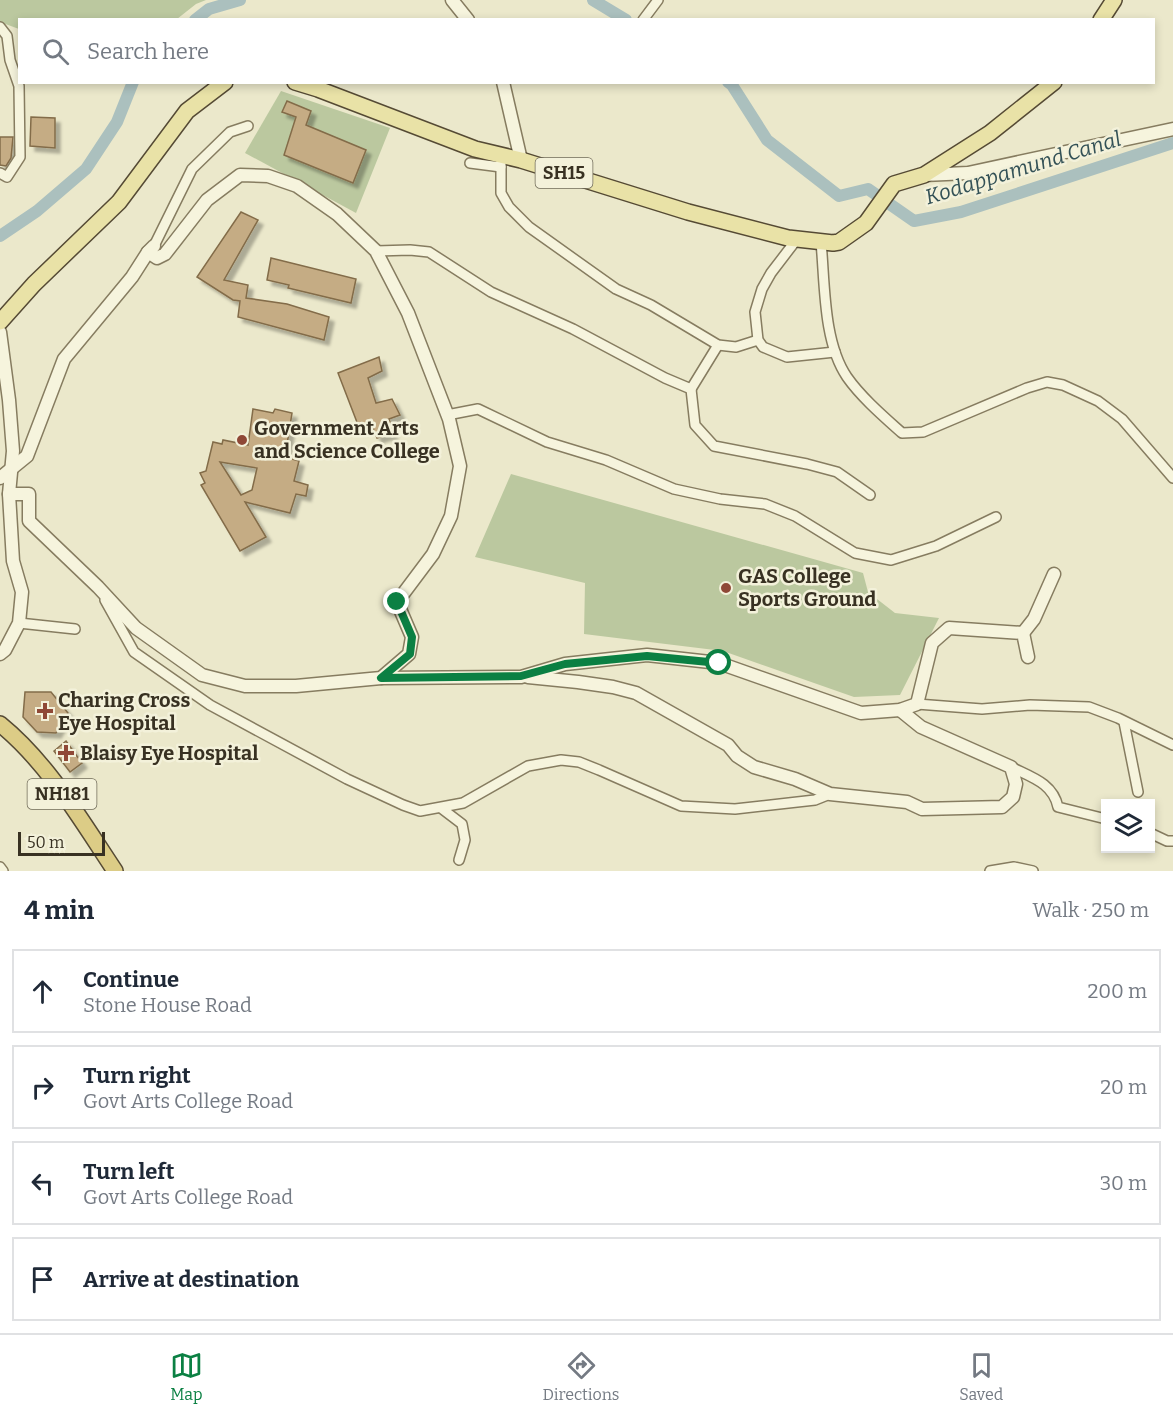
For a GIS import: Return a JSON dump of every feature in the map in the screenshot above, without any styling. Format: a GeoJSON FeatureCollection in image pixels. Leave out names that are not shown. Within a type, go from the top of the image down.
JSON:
{"type":"FeatureCollection","features":[{"type":"Feature","properties":{"kind":"highway","name":"NH181"},"geometry":{"type":"LineString","coordinates":[[0,724],[11,733],[49,776],[115,871]]}},
{"type":"Feature","properties":{"kind":"main road"},"geometry":{"type":"LineString","coordinates":[[1102,18],[1114,0]]}},
{"type":"Feature","properties":{"kind":"main road"},"geometry":{"type":"LineString","coordinates":[[0,322],[34,284],[119,202],[187,111],[222,84]]}},
{"type":"Feature","properties":{"kind":"main road","name":"SH15"},"geometry":{"type":"LineString","coordinates":[[302,84],[475,149],[501,161],[521,160],[688,212],[797,239],[821,242],[839,242],[866,223],[894,184],[919,176],[990,133],[1051,84]]}},
{"type":"Feature","properties":{"kind":"street"},"geometry":{"type":"LineString","coordinates":[[644,18],[657,1]]}},
{"type":"Feature","properties":{"kind":"street"},"geometry":{"type":"LineString","coordinates":[[454,2],[466,18]]}},
{"type":"Feature","properties":{"kind":"street"},"geometry":{"type":"LineString","coordinates":[[0,27],[7,36],[10,60],[18,83]]}},
{"type":"Feature","properties":{"kind":"street"},"geometry":{"type":"LineString","coordinates":[[0,173],[7,177],[20,158],[18,84]]}},
{"type":"Feature","properties":{"kind":"street"},"geometry":{"type":"LineString","coordinates":[[503,84],[521,160]]}},
{"type":"Feature","properties":{"kind":"street"},"geometry":{"type":"LineString","coordinates":[[0,477],[27,456],[64,359],[132,277],[151,249],[192,169],[230,132],[248,126]]}},
{"type":"Feature","properties":{"kind":"street"},"geometry":{"type":"LineString","coordinates":[[919,176],[968,173],[1173,130]]}},
{"type":"Feature","properties":{"kind":"street"},"geometry":{"type":"LineString","coordinates":[[470,163],[501,161],[501,193],[509,207],[529,227],[616,289],[651,305],[718,345],[736,347],[758,340]]}},
{"type":"Feature","properties":{"kind":"street"},"geometry":{"type":"LineString","coordinates":[[151,249],[157,258],[165,254],[207,201],[240,175],[268,176],[297,186],[337,214],[376,251],[408,313],[447,415],[460,466],[451,516],[433,554],[397,602],[412,637],[410,654],[381,678]]}},
{"type":"Feature","properties":{"kind":"street"},"geometry":{"type":"LineString","coordinates":[[797,239],[771,273],[762,289],[755,312],[758,340],[763,347],[787,357],[835,352]]}},
{"type":"Feature","properties":{"kind":"street"},"geometry":{"type":"LineString","coordinates":[[821,242],[827,311],[835,352],[847,376],[883,417],[902,433],[923,432],[1007,396],[1047,382],[1063,385],[1098,401],[1122,419],[1173,478]]}},
{"type":"Feature","properties":{"kind":"street"},"geometry":{"type":"LineString","coordinates":[[376,251],[429,252],[491,292],[573,329],[665,378],[691,389]]}},
{"type":"Feature","properties":{"kind":"street"},"geometry":{"type":"LineString","coordinates":[[0,332],[13,451],[9,494],[13,561],[22,592],[20,623],[5,650],[0,654]]}},
{"type":"Feature","properties":{"kind":"street"},"geometry":{"type":"LineString","coordinates":[[718,345],[691,389],[695,425],[714,446],[837,472],[870,495]]}},
{"type":"Feature","properties":{"kind":"street"},"geometry":{"type":"LineString","coordinates":[[447,415],[478,409],[547,442],[606,460],[674,489],[720,499],[765,504],[795,516],[855,553],[891,560],[936,546],[996,517]]}},
{"type":"Feature","properties":{"kind":"street"},"geometry":{"type":"LineString","coordinates":[[9,494],[29,494],[29,521],[98,586],[136,628],[202,675],[245,686],[296,686],[381,678],[521,676],[613,687],[636,693],[728,744],[737,756],[754,767],[795,779],[830,794],[907,802],[922,810],[1002,807],[1013,797],[1016,784],[1011,766]]}},
{"type":"Feature","properties":{"kind":"street"},"geometry":{"type":"LineString","coordinates":[[1028,657],[1023,633],[1034,619],[1054,574]]}},
{"type":"Feature","properties":{"kind":"street"},"geometry":{"type":"LineString","coordinates":[[98,586],[134,652],[210,705],[347,780],[420,811],[463,803],[528,766],[561,760],[579,762],[681,806],[735,809],[815,800],[830,794]]}},
{"type":"Feature","properties":{"kind":"street"},"geometry":{"type":"LineString","coordinates":[[20,623],[75,629]]}},
{"type":"Feature","properties":{"kind":"street"},"geometry":{"type":"LineString","coordinates":[[917,704],[932,643],[949,628],[1023,633]]}},
{"type":"Feature","properties":{"kind":"street"},"geometry":{"type":"LineString","coordinates":[[521,676],[565,664],[647,656],[719,663],[861,713],[900,710],[917,704],[982,709],[1030,705],[1089,707],[1173,745]]}},
{"type":"Feature","properties":{"kind":"street"},"geometry":{"type":"LineString","coordinates":[[900,710],[921,727],[1011,766],[1049,787],[1058,807],[1101,818]]}},
{"type":"Feature","properties":{"kind":"street"},"geometry":{"type":"LineString","coordinates":[[1124,722],[1138,792]]}},
{"type":"Feature","properties":{"kind":"street"},"geometry":{"type":"LineString","coordinates":[[441,808],[462,824],[465,840],[459,860]]}},
{"type":"Feature","properties":{"kind":"street"},"geometry":{"type":"LineString","coordinates":[[1155,835],[1173,841]]}},
{"type":"Feature","properties":{"kind":"street"},"geometry":{"type":"LineString","coordinates":[[0,867],[3,871]]}},
{"type":"Feature","properties":{"kind":"street"},"geometry":{"type":"LineString","coordinates":[[990,871],[1014,867],[1033,871]]}},
{"type":"Feature","properties":{"kind":"green space"},"geometry":{"type":"Polygon","coordinates":[[[0,0],[206,0],[196,4],[178,18],[18,18],[18,29],[0,22],[0,0]]]}},
{"type":"Feature","properties":{"kind":"green space"},"geometry":{"type":"Polygon","coordinates":[[[281,91],[390,128],[356,213],[245,153],[281,91]]]}},
{"type":"Feature","properties":{"kind":"green space","name":"GAS College Sports Ground"},"geometry":{"type":"Polygon","coordinates":[[[511,474],[863,573],[868,592],[895,613],[939,618],[900,695],[854,697],[723,651],[584,634],[585,583],[475,557],[511,474]]]}},
{"type":"Feature","properties":{"kind":"building"},"geometry":{"type":"Polygon","coordinates":[[[287,101],[311,111],[306,125],[366,150],[353,183],[284,155],[296,117],[282,112],[287,101]]]}},
{"type":"Feature","properties":{"kind":"building"},"geometry":{"type":"Polygon","coordinates":[[[31,117],[55,118],[55,148],[30,146],[31,117]]]}},
{"type":"Feature","properties":{"kind":"building"},"geometry":{"type":"Polygon","coordinates":[[[0,137],[13,137],[11,158],[6,166],[0,165],[0,137]]]}},
{"type":"Feature","properties":{"kind":"building"},"geometry":{"type":"Polygon","coordinates":[[[241,212],[258,220],[224,280],[248,285],[246,298],[287,304],[329,317],[324,340],[238,317],[240,301],[233,300],[197,277],[241,212]]]}},
{"type":"Feature","properties":{"kind":"building"},"geometry":{"type":"Polygon","coordinates":[[[271,258],[356,279],[351,303],[288,288],[289,285],[267,280],[271,258]]]}},
{"type":"Feature","properties":{"kind":"building"},"geometry":{"type":"Polygon","coordinates":[[[379,357],[382,371],[368,378],[376,403],[392,399],[400,415],[389,419],[393,433],[377,438],[372,426],[360,430],[338,373],[379,357]]]}},
{"type":"Feature","properties":{"kind":"building"},"geometry":{"type":"Polygon","coordinates":[[[253,409],[273,413],[275,409],[292,413],[285,457],[299,461],[294,481],[308,485],[306,496],[296,494],[290,513],[245,502],[266,537],[240,551],[201,485],[205,483],[200,473],[206,471],[213,442],[222,444],[223,440],[248,445],[253,409]],[[220,462],[241,495],[252,490],[257,468],[220,462]]]}},
{"type":"Feature","properties":{"kind":"building"},"geometry":{"type":"Polygon","coordinates":[[[25,692],[51,692],[68,713],[56,733],[37,732],[23,717],[25,692]]]}},
{"type":"Feature","properties":{"kind":"building"},"geometry":{"type":"Polygon","coordinates":[[[66,741],[82,763],[70,772],[54,751],[66,741]]]}},
{"type":"Feature","properties":{"kind":"waterway","name":"Kodappamund Canal"},"geometry":{"type":"LineString","coordinates":[[198,18],[209,9],[240,0]]}},
{"type":"Feature","properties":{"kind":"waterway","name":"Kodappamund Canal"},"geometry":{"type":"LineString","coordinates":[[593,0],[623,18]]}},
{"type":"Feature","properties":{"kind":"waterway","name":"Kodappamund Canal"},"geometry":{"type":"LineString","coordinates":[[0,236],[37,211],[86,169],[117,122],[132,84]]}},
{"type":"Feature","properties":{"kind":"waterway","name":"Kodappamund Canal"},"geometry":{"type":"LineString","coordinates":[[731,84],[767,140],[839,196],[868,189],[914,221],[961,212],[1173,143]]}},
{"type":"Feature","properties":{"kind":"place","name":"Government Arts and Science College"},"geometry":{"type":"Point","coordinates":[242,440]}},
{"type":"Feature","properties":{"kind":"place","name":"GAS College Sports Ground"},"geometry":{"type":"Point","coordinates":[726,588]}},
{"type":"Feature","properties":{"kind":"place","name":"Charing Cross Eye Hospital"},"geometry":{"type":"Point","coordinates":[45,711]}},
{"type":"Feature","properties":{"kind":"place","name":"Blaisy Eye Hospital"},"geometry":{"type":"Point","coordinates":[66,753]}},
{"type":"Feature","properties":{"kind":"route"},"geometry":{"type":"LineString","coordinates":[[397,602],[412,637],[410,654],[381,678],[521,676],[565,664],[647,656],[719,663]]}}]}
